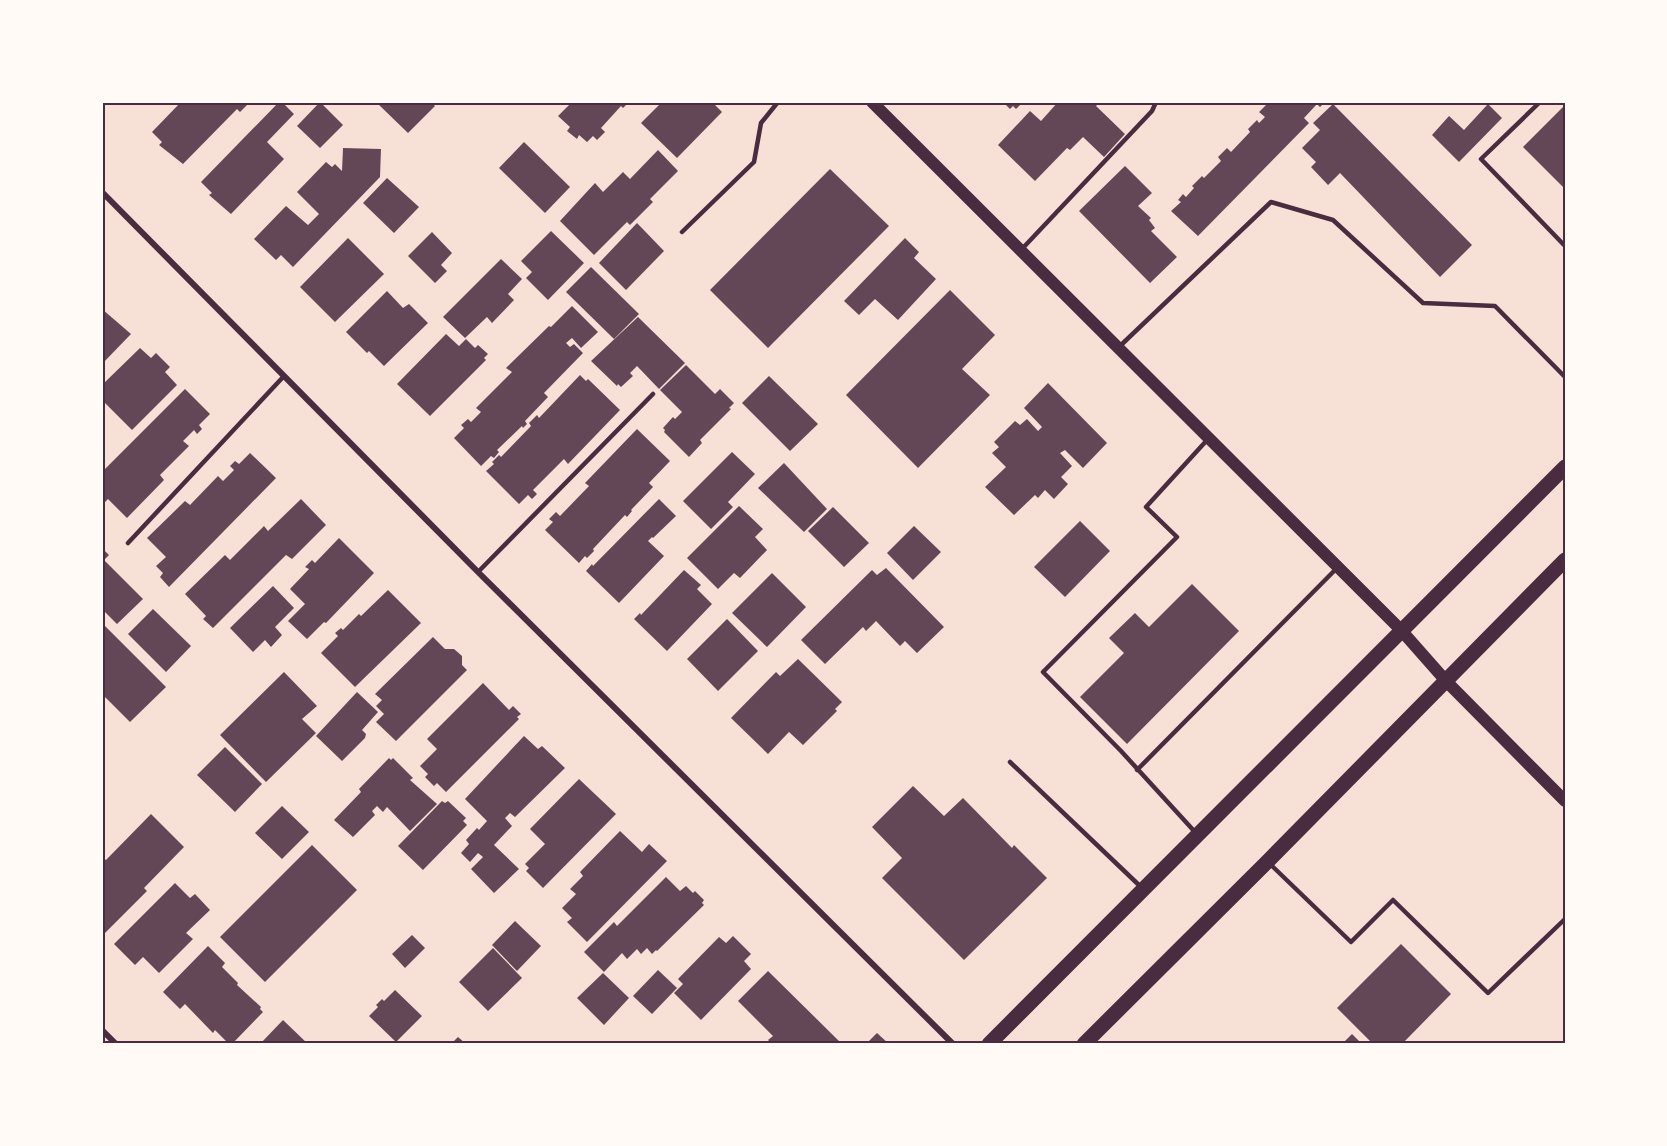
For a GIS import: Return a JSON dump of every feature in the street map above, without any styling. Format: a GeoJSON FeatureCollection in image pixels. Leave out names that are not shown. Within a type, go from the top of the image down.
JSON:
{"type":"FeatureCollection","features":[{"type":"Feature","properties":{"kind":"main road"},"geometry":{"type":"LineString","coordinates":[[872,102],[1401,630],[1446,681],[1565,801]]}},
{"type":"Feature","properties":{"kind":"main road"},"geometry":{"type":"LineString","coordinates":[[989,1044],[1565,467]]}},
{"type":"Feature","properties":{"kind":"main road"},"geometry":{"type":"LineString","coordinates":[[1084,1044],[1565,560]]}},
{"type":"Feature","properties":{"kind":"street"},"geometry":{"type":"LineString","coordinates":[[102,192],[478,572],[953,1044]]}},
{"type":"Feature","properties":{"kind":"street"},"geometry":{"type":"LineString","coordinates":[[102,1030],[116,1044]]}},
{"type":"Feature","properties":{"kind":"lane"},"geometry":{"type":"LineString","coordinates":[[682,232],[754,162],[761,123],[778,102]]}},
{"type":"Feature","properties":{"kind":"lane"},"geometry":{"type":"LineString","coordinates":[[1021,250],[1152,111],[1156,102]]}},
{"type":"Feature","properties":{"kind":"lane"},"geometry":{"type":"LineString","coordinates":[[1540,102],[1481,159],[1565,246]]}},
{"type":"Feature","properties":{"kind":"lane"},"geometry":{"type":"LineString","coordinates":[[1118,348],[1271,202],[1334,220],[1423,303],[1495,306],[1565,377]]}},
{"type":"Feature","properties":{"kind":"lane"},"geometry":{"type":"LineString","coordinates":[[128,543],[284,376]]}},
{"type":"Feature","properties":{"kind":"lane"},"geometry":{"type":"LineString","coordinates":[[478,572],[653,394]]}},
{"type":"Feature","properties":{"kind":"lane"},"geometry":{"type":"LineString","coordinates":[[1197,834],[1121,751],[1043,672],[1177,537],[1146,507],[1209,438]]}},
{"type":"Feature","properties":{"kind":"lane"},"geometry":{"type":"LineString","coordinates":[[1137,770],[1338,567]]}},
{"type":"Feature","properties":{"kind":"lane"},"geometry":{"type":"LineString","coordinates":[[1010,762],[1143,888]]}},
{"type":"Feature","properties":{"kind":"lane"},"geometry":{"type":"LineString","coordinates":[[1268,861],[1351,942],[1394,900],[1488,993],[1565,919]]}},
{"type":"Feature","properties":{"kind":"building"},"geometry":{"type":"Polygon","coordinates":[[[181,102],[250,102],[240,112],[237,109],[183,164],[159,145],[162,142],[152,132],[181,102]]]}},
{"type":"Feature","properties":{"kind":"building"},"geometry":{"type":"Polygon","coordinates":[[[279,102],[282,102],[294,114],[267,142],[284,159],[231,214],[209,195],[212,193],[201,182],[279,102]]]}},
{"type":"Feature","properties":{"kind":"building"},"geometry":{"type":"Polygon","coordinates":[[[320,102],[343,125],[320,148],[297,126],[320,102]]]}},
{"type":"Feature","properties":{"kind":"building"},"geometry":{"type":"Polygon","coordinates":[[[376,102],[431,102],[435,106],[408,133],[376,102]]]}},
{"type":"Feature","properties":{"kind":"building"},"geometry":{"type":"Polygon","coordinates":[[[572,102],[629,102],[623,108],[621,106],[601,128],[605,132],[597,140],[593,136],[587,142],[579,135],[577,139],[567,131],[570,127],[558,116],[572,102]]]}},
{"type":"Feature","properties":{"kind":"building"},"geometry":{"type":"Polygon","coordinates":[[[662,102],[712,102],[722,112],[677,158],[641,123],[662,102]]]}},
{"type":"Feature","properties":{"kind":"building"},"geometry":{"type":"Polygon","coordinates":[[[1003,102],[1023,102],[1016,109],[1013,106],[1010,109],[1003,102]]]}},
{"type":"Feature","properties":{"kind":"building"},"geometry":{"type":"Polygon","coordinates":[[[1058,102],[1100,102],[1096,106],[1125,134],[1104,157],[1083,137],[1070,150],[1067,148],[1035,181],[998,145],[1030,111],[1041,121],[1058,102]]]}},
{"type":"Feature","properties":{"kind":"building"},"geometry":{"type":"Polygon","coordinates":[[[1269,102],[1325,102],[1320,107],[1317,104],[1304,118],[1309,123],[1198,236],[1171,211],[1181,202],[1178,200],[1183,194],[1186,197],[1194,188],[1192,186],[1221,161],[1218,157],[1227,148],[1231,152],[1250,132],[1248,129],[1257,120],[1259,123],[1265,117],[1259,112],[1269,102]]]}},
{"type":"Feature","properties":{"kind":"building"},"geometry":{"type":"Polygon","coordinates":[[[1333,104],[1472,245],[1440,277],[1340,173],[1328,185],[1311,167],[1316,162],[1302,148],[1320,130],[1313,123],[1333,104]]]}},
{"type":"Feature","properties":{"kind":"building"},"geometry":{"type":"Polygon","coordinates":[[[1488,104],[1502,118],[1459,162],[1432,135],[1449,116],[1464,130],[1488,104]]]}},
{"type":"Feature","properties":{"kind":"building"},"geometry":{"type":"Polygon","coordinates":[[[1565,105],[1565,189],[1523,147],[1565,105]]]}},
{"type":"Feature","properties":{"kind":"building"},"geometry":{"type":"Polygon","coordinates":[[[524,142],[570,187],[545,213],[499,168],[524,142]]]}},
{"type":"Feature","properties":{"kind":"building"},"geometry":{"type":"Polygon","coordinates":[[[343,148],[381,149],[380,177],[293,267],[281,255],[276,260],[254,239],[286,206],[308,225],[319,214],[297,192],[326,162],[332,167],[335,164],[342,171],[343,148]]]}},
{"type":"Feature","properties":{"kind":"building"},"geometry":{"type":"Polygon","coordinates":[[[658,150],[678,171],[650,199],[653,202],[630,225],[627,222],[594,255],[560,221],[595,183],[603,192],[623,172],[630,179],[658,150]]]}},
{"type":"Feature","properties":{"kind":"building"},"geometry":{"type":"Polygon","coordinates":[[[1125,166],[1152,193],[1138,206],[1151,218],[1149,220],[1155,228],[1151,231],[1177,257],[1150,283],[1079,211],[1125,166]]]}},
{"type":"Feature","properties":{"kind":"building"},"geometry":{"type":"Polygon","coordinates":[[[830,169],[889,226],[768,348],[710,290],[830,169]]]}},
{"type":"Feature","properties":{"kind":"building"},"geometry":{"type":"Polygon","coordinates":[[[387,178],[419,207],[394,233],[363,203],[387,178]]]}},
{"type":"Feature","properties":{"kind":"building"},"geometry":{"type":"Polygon","coordinates":[[[637,223],[664,251],[626,290],[599,263],[637,223]]]}},
{"type":"Feature","properties":{"kind":"building"},"geometry":{"type":"Polygon","coordinates":[[[551,231],[584,263],[548,300],[526,278],[532,272],[521,261],[551,231]]]}},
{"type":"Feature","properties":{"kind":"building"},"geometry":{"type":"Polygon","coordinates":[[[432,232],[452,253],[441,265],[447,271],[435,283],[408,256],[432,232]]]}},
{"type":"Feature","properties":{"kind":"building"},"geometry":{"type":"Polygon","coordinates":[[[348,238],[384,274],[335,322],[300,287],[348,238]]]}},
{"type":"Feature","properties":{"kind":"building"},"geometry":{"type":"Polygon","coordinates":[[[905,238],[919,252],[914,258],[936,279],[898,320],[875,299],[859,315],[844,301],[905,238]]]}},
{"type":"Feature","properties":{"kind":"building"},"geometry":{"type":"Polygon","coordinates":[[[501,259],[522,279],[508,294],[514,300],[492,323],[487,317],[465,338],[443,317],[501,259]]]}},
{"type":"Feature","properties":{"kind":"building"},"geometry":{"type":"Polygon","coordinates":[[[591,267],[639,314],[614,339],[566,292],[591,267]]]}},
{"type":"Feature","properties":{"kind":"building"},"geometry":{"type":"Polygon","coordinates":[[[950,290],[995,335],[962,369],[990,395],[918,468],[846,395],[950,290]]]}},
{"type":"Feature","properties":{"kind":"building"},"geometry":{"type":"Polygon","coordinates":[[[387,291],[403,308],[409,304],[428,323],[384,366],[346,332],[387,291]]]}},
{"type":"Feature","properties":{"kind":"building"},"geometry":{"type":"Polygon","coordinates":[[[572,306],[598,332],[581,348],[572,338],[566,343],[570,347],[574,344],[583,353],[544,393],[548,397],[525,421],[527,424],[497,450],[499,452],[494,458],[491,456],[481,466],[454,438],[464,428],[461,425],[468,419],[471,422],[481,412],[476,408],[512,372],[506,368],[572,306]]]}},
{"type":"Feature","properties":{"kind":"building"},"geometry":{"type":"Polygon","coordinates":[[[102,309],[131,334],[102,364],[102,309]]]}},
{"type":"Feature","properties":{"kind":"building"},"geometry":{"type":"Polygon","coordinates":[[[638,317],[685,363],[659,389],[637,366],[630,373],[633,376],[621,387],[618,384],[617,386],[591,361],[638,317]]]}},
{"type":"Feature","properties":{"kind":"building"},"geometry":{"type":"Polygon","coordinates":[[[446,334],[459,346],[466,339],[475,348],[478,345],[488,354],[484,358],[486,360],[430,416],[397,384],[446,334]]]}},
{"type":"Feature","properties":{"kind":"building"},"geometry":{"type":"Polygon","coordinates":[[[140,348],[151,358],[156,353],[170,367],[165,372],[177,385],[132,430],[102,400],[102,385],[140,348]]]}},
{"type":"Feature","properties":{"kind":"building"},"geometry":{"type":"Polygon","coordinates":[[[686,365],[715,394],[720,389],[734,403],[729,408],[731,409],[700,440],[702,443],[689,457],[664,432],[663,428],[673,417],[675,419],[682,412],[660,390],[686,365]]]}},
{"type":"Feature","properties":{"kind":"building"},"geometry":{"type":"Polygon","coordinates":[[[580,375],[586,381],[588,379],[620,410],[568,464],[564,459],[533,490],[537,494],[532,499],[528,495],[519,504],[486,471],[499,455],[501,457],[531,426],[529,423],[537,415],[539,418],[580,375]]]}},
{"type":"Feature","properties":{"kind":"building"},"geometry":{"type":"Polygon","coordinates":[[[769,376],[818,424],[790,451],[742,403],[769,376]]]}},
{"type":"Feature","properties":{"kind":"building"},"geometry":{"type":"Polygon","coordinates":[[[1048,383],[1107,443],[1083,468],[1065,450],[1060,453],[1072,466],[1061,477],[1068,484],[1054,499],[1045,490],[1038,498],[1035,495],[1014,515],[985,487],[1006,467],[992,453],[999,447],[994,442],[1015,421],[1020,425],[1027,419],[1038,431],[1042,427],[1024,408],[1048,383]]]}},
{"type":"Feature","properties":{"kind":"building"},"geometry":{"type":"Polygon","coordinates":[[[185,389],[210,414],[199,425],[202,429],[197,434],[194,430],[183,441],[189,446],[160,475],[164,480],[127,518],[108,499],[102,505],[102,472],[185,389]]]}},
{"type":"Feature","properties":{"kind":"building"},"geometry":{"type":"Polygon","coordinates":[[[637,429],[670,461],[649,483],[653,487],[627,517],[625,515],[593,549],[594,551],[579,563],[545,530],[553,522],[549,519],[556,512],[560,516],[589,486],[585,483],[637,429]]]}},
{"type":"Feature","properties":{"kind":"building"},"geometry":{"type":"Polygon","coordinates":[[[732,452],[755,474],[728,502],[733,507],[711,529],[683,501],[732,452]]]}},
{"type":"Feature","properties":{"kind":"building"},"geometry":{"type":"Polygon","coordinates":[[[250,453],[276,478],[169,587],[160,577],[163,573],[156,566],[166,557],[147,538],[185,501],[190,505],[218,476],[223,481],[234,470],[230,466],[235,461],[239,464],[250,453]]]}},
{"type":"Feature","properties":{"kind":"building"},"geometry":{"type":"Polygon","coordinates":[[[784,463],[827,509],[804,532],[758,488],[784,463]]]}},
{"type":"Feature","properties":{"kind":"building"},"geometry":{"type":"Polygon","coordinates":[[[301,499],[326,525],[292,559],[286,555],[213,628],[203,619],[206,616],[185,594],[225,555],[230,560],[264,526],[268,531],[301,499]]]}},
{"type":"Feature","properties":{"kind":"building"},"geometry":{"type":"Polygon","coordinates":[[[659,499],[676,516],[648,541],[664,556],[619,603],[586,571],[659,499]]]}},
{"type":"Feature","properties":{"kind":"building"},"geometry":{"type":"Polygon","coordinates":[[[739,506],[763,529],[755,537],[767,550],[740,578],[734,573],[718,589],[687,558],[739,506]]]}},
{"type":"Feature","properties":{"kind":"building"},"geometry":{"type":"Polygon","coordinates":[[[833,507],[869,543],[844,567],[808,531],[833,507]]]}},
{"type":"Feature","properties":{"kind":"building"},"geometry":{"type":"Polygon","coordinates":[[[1080,521],[1110,551],[1065,597],[1034,567],[1080,521]]]}},
{"type":"Feature","properties":{"kind":"building"},"geometry":{"type":"Polygon","coordinates":[[[914,526],[941,552],[913,580],[887,553],[914,526]]]}},
{"type":"Feature","properties":{"kind":"building"},"geometry":{"type":"Polygon","coordinates":[[[339,538],[374,573],[326,623],[324,622],[307,639],[288,621],[305,604],[290,589],[309,569],[305,567],[312,560],[315,563],[339,538]]]}},
{"type":"Feature","properties":{"kind":"building"},"geometry":{"type":"Polygon","coordinates":[[[102,548],[109,555],[104,560],[143,599],[117,624],[102,609],[102,548]]]}},
{"type":"Feature","properties":{"kind":"building"},"geometry":{"type":"Polygon","coordinates":[[[886,568],[944,627],[917,653],[905,641],[900,646],[876,621],[866,631],[863,627],[825,664],[801,640],[872,570],[877,575],[886,568]]]}},
{"type":"Feature","properties":{"kind":"building"},"geometry":{"type":"Polygon","coordinates":[[[684,570],[701,585],[697,589],[712,604],[667,651],[634,619],[640,613],[641,615],[684,570]]]}},
{"type":"Feature","properties":{"kind":"building"},"geometry":{"type":"Polygon","coordinates":[[[772,573],[806,607],[767,647],[732,613],[772,573]]]}},
{"type":"Feature","properties":{"kind":"building"},"geometry":{"type":"Polygon","coordinates":[[[1192,584],[1239,631],[1127,744],[1080,697],[1124,653],[1109,638],[1135,613],[1149,627],[1192,584]]]}},
{"type":"Feature","properties":{"kind":"building"},"geometry":{"type":"Polygon","coordinates":[[[273,586],[294,608],[275,627],[282,635],[271,647],[265,640],[253,652],[230,628],[273,586]]]}},
{"type":"Feature","properties":{"kind":"building"},"geometry":{"type":"Polygon","coordinates":[[[388,590],[421,623],[355,687],[321,653],[338,636],[335,633],[341,628],[343,630],[359,614],[361,616],[388,590]]]}},
{"type":"Feature","properties":{"kind":"building"},"geometry":{"type":"Polygon","coordinates":[[[153,609],[191,646],[166,672],[128,634],[153,609]]]}},
{"type":"Feature","properties":{"kind":"building"},"geometry":{"type":"Polygon","coordinates":[[[727,619],[758,651],[718,691],[687,659],[727,619]]]}},
{"type":"Feature","properties":{"kind":"building"},"geometry":{"type":"Polygon","coordinates":[[[102,623],[166,687],[130,722],[102,694],[102,623]]]}},
{"type":"Feature","properties":{"kind":"building"},"geometry":{"type":"Polygon","coordinates":[[[433,637],[445,649],[454,649],[462,656],[462,665],[467,670],[396,741],[376,722],[384,714],[376,706],[382,700],[375,694],[433,637]]]}},
{"type":"Feature","properties":{"kind":"building"},"geometry":{"type":"Polygon","coordinates":[[[798,659],[842,702],[835,709],[837,711],[803,745],[789,732],[768,754],[731,718],[776,672],[780,676],[798,659]]]}},
{"type":"Feature","properties":{"kind":"building"},"geometry":{"type":"Polygon","coordinates":[[[284,672],[317,706],[302,719],[316,733],[266,782],[220,735],[284,672]]]}},
{"type":"Feature","properties":{"kind":"building"},"geometry":{"type":"Polygon","coordinates":[[[483,683],[509,710],[513,706],[521,714],[517,717],[519,719],[446,792],[437,783],[434,786],[425,777],[428,774],[420,766],[437,749],[427,739],[483,683]]]}},
{"type":"Feature","properties":{"kind":"building"},"geometry":{"type":"Polygon","coordinates":[[[357,692],[378,712],[362,730],[366,734],[365,738],[342,761],[316,736],[357,692]]]}},
{"type":"Feature","properties":{"kind":"building"},"geometry":{"type":"Polygon","coordinates":[[[524,736],[538,749],[542,746],[565,768],[515,817],[510,813],[505,818],[512,826],[494,845],[519,869],[494,893],[471,869],[483,857],[478,853],[470,862],[461,853],[469,844],[466,840],[487,821],[465,799],[524,736]]]}},
{"type":"Feature","properties":{"kind":"building"},"geometry":{"type":"Polygon","coordinates":[[[225,747],[262,784],[235,812],[197,775],[225,747]]]}},
{"type":"Feature","properties":{"kind":"building"},"geometry":{"type":"Polygon","coordinates":[[[389,758],[391,760],[393,758],[413,778],[410,780],[437,804],[410,831],[387,807],[383,812],[377,806],[372,811],[375,815],[353,837],[334,820],[361,792],[359,789],[389,758]]]}},
{"type":"Feature","properties":{"kind":"building"},"geometry":{"type":"Polygon","coordinates":[[[579,779],[616,814],[543,888],[526,871],[529,868],[525,864],[545,844],[530,829],[579,779]]]}},
{"type":"Feature","properties":{"kind":"building"},"geometry":{"type":"Polygon","coordinates":[[[913,786],[944,816],[963,798],[1012,848],[1014,845],[1047,878],[964,960],[882,878],[902,858],[872,827],[913,786]]]}},
{"type":"Feature","properties":{"kind":"building"},"geometry":{"type":"Polygon","coordinates":[[[442,801],[445,803],[448,801],[466,818],[463,821],[467,825],[423,870],[398,846],[442,801]]]}},
{"type":"Feature","properties":{"kind":"building"},"geometry":{"type":"Polygon","coordinates":[[[282,806],[309,832],[282,859],[255,833],[282,806]]]}},
{"type":"Feature","properties":{"kind":"building"},"geometry":{"type":"Polygon","coordinates":[[[151,814],[184,847],[144,888],[147,891],[102,936],[102,857],[106,860],[151,814]]]}},
{"type":"Feature","properties":{"kind":"building"},"geometry":{"type":"Polygon","coordinates":[[[620,831],[642,852],[649,844],[667,861],[587,942],[567,922],[572,918],[562,908],[576,894],[570,889],[583,876],[580,872],[620,831]]]}},
{"type":"Feature","properties":{"kind":"building"},"geometry":{"type":"Polygon","coordinates":[[[312,845],[357,890],[265,982],[220,937],[312,845]]]}},
{"type":"Feature","properties":{"kind":"building"},"geometry":{"type":"Polygon","coordinates":[[[666,877],[680,891],[686,886],[693,893],[695,891],[704,900],[702,903],[704,905],[657,951],[652,954],[647,948],[641,954],[637,949],[627,959],[622,953],[604,972],[584,952],[614,922],[617,926],[666,877]]]}},
{"type":"Feature","properties":{"kind":"building"},"geometry":{"type":"Polygon","coordinates":[[[175,883],[190,898],[195,894],[210,910],[186,933],[193,939],[159,973],[143,957],[135,965],[114,944],[175,883]]]}},
{"type":"Feature","properties":{"kind":"building"},"geometry":{"type":"Polygon","coordinates":[[[515,921],[541,946],[517,971],[492,945],[515,921]]]}},
{"type":"Feature","properties":{"kind":"building"},"geometry":{"type":"Polygon","coordinates":[[[412,935],[425,948],[405,968],[392,954],[412,935]]]}},
{"type":"Feature","properties":{"kind":"building"},"geometry":{"type":"Polygon","coordinates":[[[733,936],[751,954],[744,961],[751,969],[701,1020],[674,993],[683,984],[678,979],[719,937],[726,943],[733,936]]]}},
{"type":"Feature","properties":{"kind":"building"},"geometry":{"type":"Polygon","coordinates":[[[1401,944],[1451,994],[1402,1044],[1373,1044],[1337,1008],[1401,944]]]}},
{"type":"Feature","properties":{"kind":"building"},"geometry":{"type":"Polygon","coordinates":[[[208,946],[225,963],[222,967],[238,983],[237,985],[261,1007],[263,1012],[232,1044],[229,1044],[215,1030],[213,1033],[185,1004],[180,1009],[163,992],[208,946]]]}},
{"type":"Feature","properties":{"kind":"building"},"geometry":{"type":"Polygon","coordinates":[[[493,948],[522,978],[488,1011],[459,982],[493,948]]]}},
{"type":"Feature","properties":{"kind":"building"},"geometry":{"type":"Polygon","coordinates":[[[658,970],[677,988],[652,1014],[633,996],[658,970]]]}},
{"type":"Feature","properties":{"kind":"building"},"geometry":{"type":"Polygon","coordinates":[[[768,971],[842,1044],[772,1044],[768,1040],[773,1036],[738,1001],[768,971]]]}},
{"type":"Feature","properties":{"kind":"building"},"geometry":{"type":"Polygon","coordinates":[[[603,973],[629,998],[604,1025],[577,998],[603,973]]]}},
{"type":"Feature","properties":{"kind":"building"},"geometry":{"type":"Polygon","coordinates":[[[395,990],[422,1016],[396,1042],[369,1016],[382,999],[384,1001],[395,990]]]}},
{"type":"Feature","properties":{"kind":"building"},"geometry":{"type":"Polygon","coordinates":[[[283,1020],[308,1044],[260,1044],[283,1020]]]}},
{"type":"Feature","properties":{"kind":"building"},"geometry":{"type":"Polygon","coordinates":[[[877,1033],[889,1044],[866,1044],[877,1033]]]}},
{"type":"Feature","properties":{"kind":"building"},"geometry":{"type":"Polygon","coordinates":[[[1352,1034],[1362,1044],[1342,1044],[1352,1034]]]}},
{"type":"Feature","properties":{"kind":"building"},"geometry":{"type":"Polygon","coordinates":[[[458,1037],[466,1044],[451,1044],[458,1037]]]}}]}
